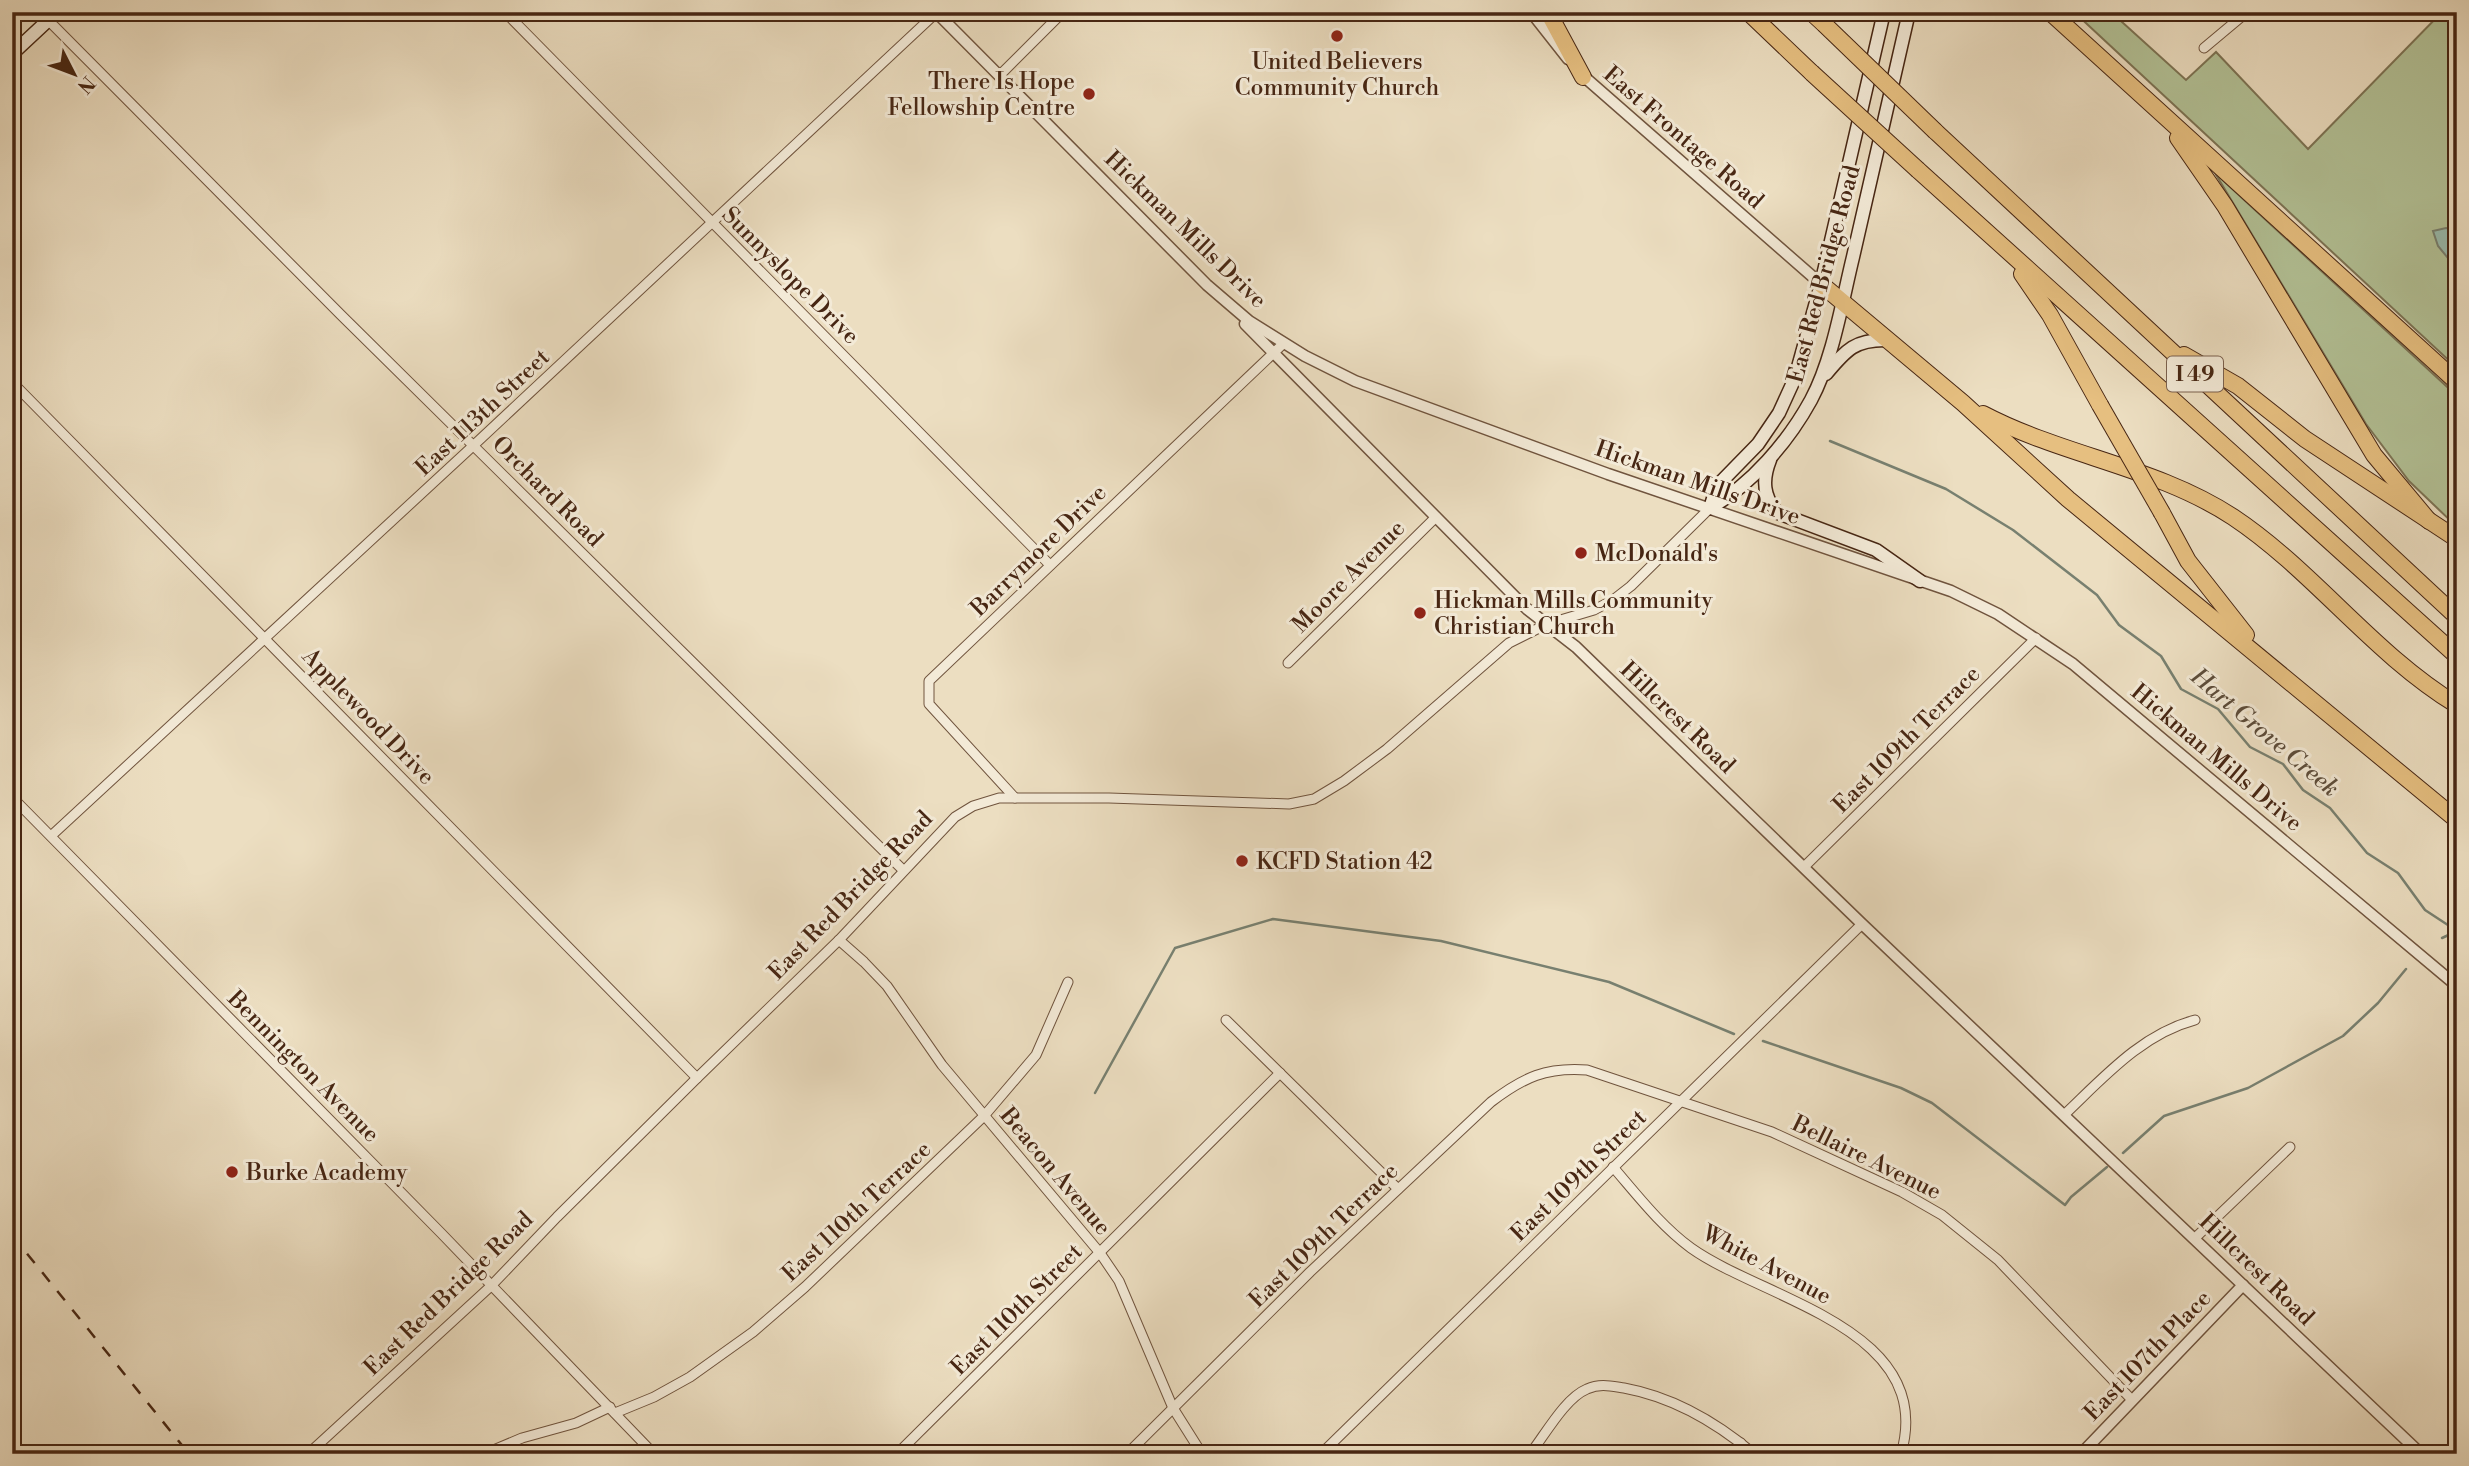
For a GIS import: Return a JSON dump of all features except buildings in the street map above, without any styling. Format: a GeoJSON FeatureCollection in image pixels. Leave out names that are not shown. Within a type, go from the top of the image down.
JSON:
{"type":"FeatureCollection","features":[{"type":"Feature","properties":{"kind":"highway"},"geometry":{"type":"LineString","coordinates":[[1548,12],[1583,77]]}},
{"type":"Feature","properties":{"kind":"highway","name":"I 49"},"geometry":{"type":"LineString","coordinates":[[1748,12],[2006,251],[2457,656]]}},
{"type":"Feature","properties":{"kind":"highway","name":"I 49"},"geometry":{"type":"LineString","coordinates":[[1811,12],[2457,617]]}},
{"type":"Feature","properties":{"kind":"highway"},"geometry":{"type":"LineString","coordinates":[[2050,12],[2457,382]]}},
{"type":"Feature","properties":{"kind":"highway"},"geometry":{"type":"LineString","coordinates":[[2148,100],[2194,159],[2225,206],[2374,455],[2429,521]]}},
{"type":"Feature","properties":{"kind":"highway"},"geometry":{"type":"LineString","coordinates":[[2006,251],[2050,315],[2188,561],[2263,658]]}},
{"type":"Feature","properties":{"kind":"highway"},"geometry":{"type":"LineString","coordinates":[[1821,284],[1963,403],[2068,499],[2457,820]]}},
{"type":"Feature","properties":{"kind":"highway"},"geometry":{"type":"LineString","coordinates":[[2161,342],[2238,386],[2305,439],[2457,539]]}},
{"type":"Feature","properties":{"kind":"highway"},"geometry":{"type":"LineString","coordinates":[[1963,403],[2035,437],[2195,495],[2232,517],[2265,540],[2395,660],[2457,705]]}},
{"type":"Feature","properties":{"kind":"main road","name":"East Red Bridge Road"},"geometry":{"type":"LineString","coordinates":[[1710,508],[1717,486],[1758,444],[1779,413],[1795,378],[1821,284],[1884,12]]}},
{"type":"Feature","properties":{"kind":"main road","name":"East Red Bridge Road"},"geometry":{"type":"LineString","coordinates":[[1710,508],[1729,497],[1772,454],[1811,400],[1819,382],[1842,301],[1909,12]]}},
{"type":"Feature","properties":{"kind":"main road"},"geometry":{"type":"LineString","coordinates":[[12,54],[52,16]]}},
{"type":"Feature","properties":{"kind":"main road"},"geometry":{"type":"LineString","coordinates":[[1819,382],[1854,345],[1868,339],[1888,340]]}},
{"type":"Feature","properties":{"kind":"main road"},"geometry":{"type":"LineString","coordinates":[[1772,454],[1766,470],[1765,491],[1768,501],[1778,513],[1876,550],[1920,581]]}},
{"type":"Feature","properties":{"kind":"street","name":"Sunnyslope Drive"},"geometry":{"type":"LineString","coordinates":[[505,12],[1050,565]]}},
{"type":"Feature","properties":{"kind":"street"},"geometry":{"type":"LineString","coordinates":[[999,76],[1063,12]]}},
{"type":"Feature","properties":{"kind":"street","name":"East Frontage Road"},"geometry":{"type":"LineString","coordinates":[[1531,12],[1583,77],[1821,284]]}},
{"type":"Feature","properties":{"kind":"street"},"geometry":{"type":"LineString","coordinates":[[2204,48],[2247,12]]}},
{"type":"Feature","properties":{"kind":"street","name":"East 113th Street"},"geometry":{"type":"LineString","coordinates":[[51,836],[936,13]]}},
{"type":"Feature","properties":{"kind":"street","name":"Hickman Mills Drive"},"geometry":{"type":"LineString","coordinates":[[936,13],[1208,285],[1249,321],[1284,344],[1355,381],[1599,470],[1951,591],[1986,608],[2073,664],[2457,986]]}},
{"type":"Feature","properties":{"kind":"street","name":"Orchard Road"},"geometry":{"type":"LineString","coordinates":[[52,16],[341,315],[903,870]]}},
{"type":"Feature","properties":{"kind":"street","name":"Hillcrest Road"},"geometry":{"type":"LineString","coordinates":[[1208,285],[1527,609],[1576,647],[1862,924],[2421,1454]]}},
{"type":"Feature","properties":{"kind":"street","name":"Barrymore Drive"},"geometry":{"type":"LineString","coordinates":[[1015,798],[929,704],[929,681],[1284,344]]}},
{"type":"Feature","properties":{"kind":"street","name":"Applewood Drive"},"geometry":{"type":"LineString","coordinates":[[12,382],[697,1078]]}},
{"type":"Feature","properties":{"kind":"street","name":"East Red Bridge Road"},"geometry":{"type":"LineString","coordinates":[[308,1454],[491,1286],[697,1078],[839,940],[955,817],[973,806],[1015,798],[1289,804],[1314,799],[1344,781],[1387,749],[1496,652],[1547,624],[1594,610],[1613,600],[1631,586],[1710,508]]}},
{"type":"Feature","properties":{"kind":"street","name":"Moore Avenue"},"geometry":{"type":"LineString","coordinates":[[1289,663],[1436,517]]}},
{"type":"Feature","properties":{"kind":"street","name":"East 109th Terrace"},"geometry":{"type":"LineString","coordinates":[[1804,867],[2036,638]]}},
{"type":"Feature","properties":{"kind":"street","name":"Bennington Avenue"},"geometry":{"type":"LineString","coordinates":[[12,797],[654,1454]]}},
{"type":"Feature","properties":{"kind":"street","name":"East 109th Street"},"geometry":{"type":"LineString","coordinates":[[1321,1454],[1862,924]]}},
{"type":"Feature","properties":{"kind":"street","name":"Beacon Avenue"},"geometry":{"type":"LineString","coordinates":[[839,940],[887,986],[942,1065],[1100,1253],[1119,1281],[1173,1408],[1202,1454]]}},
{"type":"Feature","properties":{"kind":"street","name":"East 110th Terrace"},"geometry":{"type":"LineString","coordinates":[[488,1453],[522,1438],[654,1397],[690,1377],[753,1332],[805,1287],[984,1116],[1036,1055],[1068,982]]}},
{"type":"Feature","properties":{"kind":"street"},"geometry":{"type":"LineString","coordinates":[[1226,1020],[1398,1189]]}},
{"type":"Feature","properties":{"kind":"street"},"geometry":{"type":"LineString","coordinates":[[2065,1114],[2134,1051],[2176,1025],[2195,1020]]}},
{"type":"Feature","properties":{"kind":"street","name":"East 109th Terrace"},"geometry":{"type":"LineString","coordinates":[[1127,1454],[1310,1272],[1491,1102],[1515,1084],[1539,1073],[1562,1069]]}},
{"type":"Feature","properties":{"kind":"street","name":"Bellaire Avenue"},"geometry":{"type":"LineString","coordinates":[[1562,1069],[1587,1070],[1773,1132],[1902,1192],[1942,1215],[1998,1260],[2133,1400]]}},
{"type":"Feature","properties":{"kind":"street","name":"East 110th Street"},"geometry":{"type":"LineString","coordinates":[[897,1454],[1280,1073]]}},
{"type":"Feature","properties":{"kind":"street"},"geometry":{"type":"LineString","coordinates":[[2194,1239],[2290,1147]]}},
{"type":"Feature","properties":{"kind":"street","name":"White Avenue"},"geometry":{"type":"LineString","coordinates":[[1613,1167],[1657,1219],[1690,1247],[1711,1261],[1838,1323],[1882,1360],[1902,1394],[1906,1431],[1901,1454]]}},
{"type":"Feature","properties":{"kind":"street","name":"East 107th Place"},"geometry":{"type":"LineString","coordinates":[[2081,1454],[2243,1285]]}},
{"type":"Feature","properties":{"kind":"street"},"geometry":{"type":"LineString","coordinates":[[1530,1454],[1569,1403],[1588,1388],[1601,1384],[1637,1390],[1668,1400],[1697,1414],[1754,1454]]}},
{"type":"Feature","properties":{"kind":"street"},"geometry":{"type":"LineString","coordinates":[[1731,1454],[1741,1443]]}},
{"type":"Feature","properties":{"kind":"shaded area"},"geometry":{"type":"Polygon","coordinates":[[[2074,12],[2111,12],[2186,80],[2216,52],[2308,149],[2442,12],[2448,12],[2457,24],[2457,368],[2074,12]]]}},
{"type":"Feature","properties":{"kind":"shaded area"},"geometry":{"type":"Polygon","coordinates":[[[2215,173],[2457,396],[2457,527],[2409,481],[2366,424],[2215,173]]]}},
{"type":"Feature","properties":{"kind":"shaded area"},"geometry":{"type":"Polygon","coordinates":[[[2446,228],[2457,230],[2457,269],[2438,246],[2433,231],[2446,228]]]}},
{"type":"Feature","properties":{"kind":"waterway","name":"Hart Grove Creek"},"geometry":{"type":"LineString","coordinates":[[1830,441],[1946,489],[2013,530],[2097,595],[2119,625],[2161,656],[2181,689],[2218,709],[2250,747],[2283,764],[2303,790],[2330,808],[2367,853],[2398,873],[2425,910],[2457,931]]}},
{"type":"Feature","properties":{"kind":"waterway"},"geometry":{"type":"LineString","coordinates":[[1095,1093],[1175,948],[1273,919],[1441,941],[1609,982],[1734,1034]]}},
{"type":"Feature","properties":{"kind":"waterway"},"geometry":{"type":"LineString","coordinates":[[2442,938],[2457,931]]}},
{"type":"Feature","properties":{"kind":"waterway"},"geometry":{"type":"LineString","coordinates":[[2123,1153],[2164,1116],[2248,1088],[2343,1036],[2378,1003],[2406,969]]}},
{"type":"Feature","properties":{"kind":"waterway"},"geometry":{"type":"LineString","coordinates":[[1763,1041],[1901,1088],[1932,1103],[2065,1205],[2107,1167]]}},
{"type":"Feature","properties":{"kind":"railway"},"geometry":{"type":"LineString","coordinates":[[12,1235],[189,1454]]}},
{"type":"Feature","properties":{"kind":"place","name":"United Believers Community Church"},"geometry":{"type":"Point","coordinates":[1337,36]}},
{"type":"Feature","properties":{"kind":"place","name":"There Is Hope Fellowship Centre"},"geometry":{"type":"Point","coordinates":[1089,94]}},
{"type":"Feature","properties":{"kind":"place","name":"McDonald's"},"geometry":{"type":"Point","coordinates":[1581,553]}},
{"type":"Feature","properties":{"kind":"place","name":"Hickman Mills Community Christian Church"},"geometry":{"type":"Point","coordinates":[1420,613]}},
{"type":"Feature","properties":{"kind":"place","name":"KCFD Station 42"},"geometry":{"type":"Point","coordinates":[1242,861]}},
{"type":"Feature","properties":{"kind":"place","name":"Burke Academy"},"geometry":{"type":"Point","coordinates":[232,1172]}}]}
